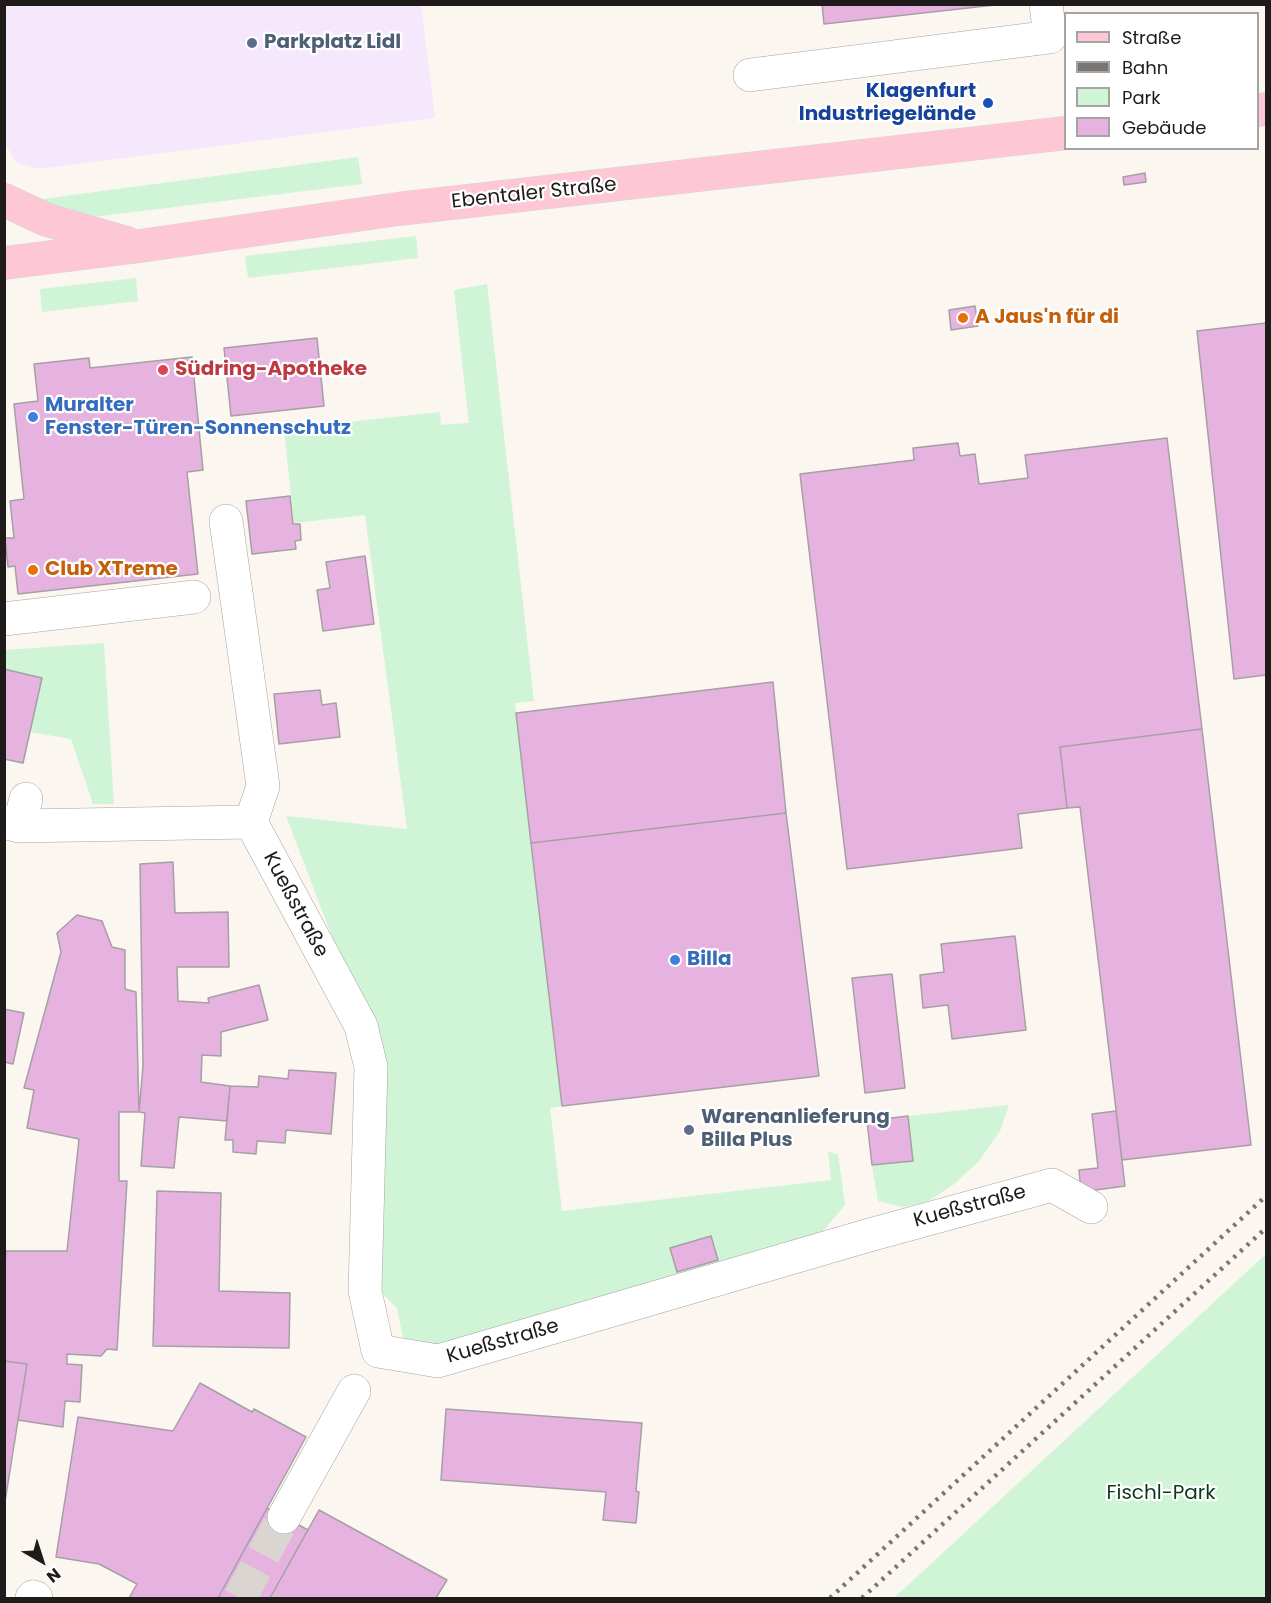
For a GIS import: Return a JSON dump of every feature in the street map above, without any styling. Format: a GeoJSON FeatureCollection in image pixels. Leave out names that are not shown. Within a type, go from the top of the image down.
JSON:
{"type":"FeatureCollection","features":[{"type":"Feature","properties":{"kind":"main road","name":"Ebentaler Straße"},"geometry":{"type":"LineString","coordinates":[[4,264],[398,209],[1064,133]]}},
{"type":"Feature","properties":{"kind":"main road"},"geometry":{"type":"LineString","coordinates":[[4,200],[46,220],[140,246]]}},
{"type":"Feature","properties":{"kind":"street"},"geometry":{"type":"LineString","coordinates":[[750,75],[1050,37],[1046,4]]}},
{"type":"Feature","properties":{"kind":"street"},"geometry":{"type":"LineString","coordinates":[[16,816],[251,822],[262,786],[226,521]]}},
{"type":"Feature","properties":{"kind":"street"},"geometry":{"type":"LineString","coordinates":[[4,619],[194,597]]}},
{"type":"Feature","properties":{"kind":"street","name":"Kueßstraße"},"geometry":{"type":"LineString","coordinates":[[251,822],[361,1026],[371,1067],[365,1291],[378,1352],[438,1361],[866,1236],[1052,1185],[1091,1207]]}},
{"type":"Feature","properties":{"kind":"street"},"geometry":{"type":"LineString","coordinates":[[284,1517],[354,1391]]}},
{"type":"Feature","properties":{"kind":"shaded area"},"geometry":{"type":"Polygon","coordinates":[[[5,4],[421,5],[435,118],[39,169],[17,163],[5,144],[5,4]]]}},
{"type":"Feature","properties":{"kind":"green space"},"geometry":{"type":"Polygon","coordinates":[[[358,157],[362,184],[77,219],[42,199],[358,157]]]}},
{"type":"Feature","properties":{"kind":"green space"},"geometry":{"type":"Polygon","coordinates":[[[416,236],[418,258],[248,278],[245,256],[416,236]]]}},
{"type":"Feature","properties":{"kind":"green space"},"geometry":{"type":"Polygon","coordinates":[[[136,278],[138,301],[42,312],[40,289],[136,278]]]}},
{"type":"Feature","properties":{"kind":"green space"},"geometry":{"type":"Polygon","coordinates":[[[487,284],[534,701],[515,703],[562,1106],[550,1108],[562,1211],[831,1180],[828,1152],[838,1154],[845,1205],[818,1237],[436,1350],[403,1338],[397,1308],[377,1288],[383,1070],[286,816],[407,829],[365,515],[294,523],[284,429],[440,412],[441,425],[469,423],[454,290],[487,284]]]}},
{"type":"Feature","properties":{"kind":"green space"},"geometry":{"type":"Polygon","coordinates":[[[104,643],[114,804],[93,804],[71,739],[30,732],[42,678],[5,669],[5,650],[104,643]]]}},
{"type":"Feature","properties":{"kind":"green space"},"geometry":{"type":"Polygon","coordinates":[[[1009,1105],[1000,1131],[979,1161],[953,1185],[927,1202],[903,1207],[878,1201],[872,1166],[913,1161],[908,1116],[1009,1105]]]}},
{"type":"Feature","properties":{"kind":"green space","name":"Fischl-Park"},"geometry":{"type":"Polygon","coordinates":[[[1266,1254],[1266,1598],[894,1598],[1266,1254]]]}},
{"type":"Feature","properties":{"kind":"building"},"geometry":{"type":"Polygon","coordinates":[[[822,4],[995,4],[995,5],[824,24],[822,4]]]}},
{"type":"Feature","properties":{"kind":"building"},"geometry":{"type":"Polygon","coordinates":[[[1145,173],[1146,182],[1124,185],[1123,177],[1145,173]]]}},
{"type":"Feature","properties":{"kind":"building","name":"A Jaus'n für di"},"geometry":{"type":"Polygon","coordinates":[[[975,306],[978,326],[951,330],[949,310],[975,306]]]}},
{"type":"Feature","properties":{"kind":"building"},"geometry":{"type":"Polygon","coordinates":[[[1266,323],[1266,675],[1234,679],[1197,331],[1266,323]]]}},
{"type":"Feature","properties":{"kind":"building"},"geometry":{"type":"Polygon","coordinates":[[[317,338],[324,406],[231,416],[224,348],[317,338]]]}},
{"type":"Feature","properties":{"kind":"building"},"geometry":{"type":"Polygon","coordinates":[[[192,357],[203,470],[187,472],[198,574],[18,594],[15,566],[8,567],[5,538],[14,538],[10,501],[24,499],[14,404],[38,401],[34,364],[89,358],[90,368],[192,357]]]}},
{"type":"Feature","properties":{"kind":"building"},"geometry":{"type":"Polygon","coordinates":[[[1167,438],[1202,729],[1060,747],[1067,808],[1018,814],[1022,848],[847,869],[800,474],[914,460],[913,448],[958,443],[960,456],[975,454],[979,484],[1028,478],[1025,455],[1167,438]]]}},
{"type":"Feature","properties":{"kind":"building"},"geometry":{"type":"Polygon","coordinates":[[[290,496],[293,524],[300,524],[301,540],[295,541],[296,549],[252,554],[246,501],[290,496]]]}},
{"type":"Feature","properties":{"kind":"building"},"geometry":{"type":"Polygon","coordinates":[[[365,556],[374,624],[323,631],[317,590],[330,588],[326,562],[365,556]]]}},
{"type":"Feature","properties":{"kind":"building"},"geometry":{"type":"Polygon","coordinates":[[[4,669],[42,678],[23,763],[4,759],[4,669]]]}},
{"type":"Feature","properties":{"kind":"building"},"geometry":{"type":"Polygon","coordinates":[[[773,682],[786,813],[531,843],[516,713],[773,682]]]}},
{"type":"Feature","properties":{"kind":"building"},"geometry":{"type":"Polygon","coordinates":[[[320,690],[322,705],[336,703],[340,737],[279,744],[274,694],[320,690]]]}},
{"type":"Feature","properties":{"kind":"building"},"geometry":{"type":"Polygon","coordinates":[[[1202,729],[1251,1145],[1122,1160],[1080,807],[1067,808],[1060,747],[1202,729]]]}},
{"type":"Feature","properties":{"kind":"building","name":"Billa"},"geometry":{"type":"Polygon","coordinates":[[[786,813],[819,1076],[562,1106],[531,843],[786,813]]]}},
{"type":"Feature","properties":{"kind":"building"},"geometry":{"type":"Polygon","coordinates":[[[173,862],[175,913],[228,912],[229,967],[177,967],[178,1001],[209,1003],[208,998],[259,985],[268,1020],[221,1032],[221,1056],[202,1055],[201,1082],[230,1086],[227,1121],[179,1117],[174,1168],[141,1166],[145,1113],[139,1112],[143,1066],[140,864],[173,862]]]}},
{"type":"Feature","properties":{"kind":"building"},"geometry":{"type":"Polygon","coordinates":[[[77,915],[102,921],[112,947],[125,950],[125,989],[136,992],[139,1112],[119,1112],[119,1181],[127,1181],[117,1350],[107,1349],[101,1356],[67,1354],[67,1364],[82,1365],[80,1402],[65,1401],[63,1427],[18,1420],[27,1364],[4,1361],[4,1279],[6,1251],[67,1251],[79,1139],[27,1128],[34,1090],[24,1088],[61,952],[57,933],[77,915]]]}},
{"type":"Feature","properties":{"kind":"building"},"geometry":{"type":"Polygon","coordinates":[[[1015,936],[1026,1030],[952,1039],[948,1005],[923,1008],[920,975],[944,972],[941,944],[1015,936]]]}},
{"type":"Feature","properties":{"kind":"building"},"geometry":{"type":"Polygon","coordinates":[[[892,974],[905,1088],[865,1093],[852,978],[892,974]]]}},
{"type":"Feature","properties":{"kind":"building"},"geometry":{"type":"Polygon","coordinates":[[[4,1009],[24,1013],[13,1064],[4,1062],[4,1009]]]}},
{"type":"Feature","properties":{"kind":"building"},"geometry":{"type":"Polygon","coordinates":[[[289,1070],[336,1073],[331,1134],[286,1130],[285,1143],[257,1141],[256,1154],[233,1152],[233,1140],[225,1140],[230,1086],[258,1087],[259,1076],[288,1079],[289,1070]]]}},
{"type":"Feature","properties":{"kind":"building"},"geometry":{"type":"Polygon","coordinates":[[[1116,1111],[1125,1186],[1081,1192],[1079,1170],[1098,1168],[1092,1114],[1116,1111]]]}},
{"type":"Feature","properties":{"kind":"building"},"geometry":{"type":"Polygon","coordinates":[[[908,1116],[913,1161],[872,1165],[867,1121],[908,1116]]]}},
{"type":"Feature","properties":{"kind":"building"},"geometry":{"type":"Polygon","coordinates":[[[157,1191],[221,1193],[219,1291],[290,1293],[289,1348],[153,1346],[157,1191]]]}},
{"type":"Feature","properties":{"kind":"building"},"geometry":{"type":"Polygon","coordinates":[[[711,1236],[718,1260],[677,1272],[670,1248],[711,1236]]]}},
{"type":"Feature","properties":{"kind":"building"},"geometry":{"type":"Polygon","coordinates":[[[4,1361],[27,1364],[4,1508],[4,1361]]]}},
{"type":"Feature","properties":{"kind":"building"},"geometry":{"type":"Polygon","coordinates":[[[200,1383],[252,1412],[254,1409],[306,1437],[218,1598],[129,1598],[137,1584],[99,1564],[56,1557],[78,1417],[173,1431],[200,1383]]]}},
{"type":"Feature","properties":{"kind":"building"},"geometry":{"type":"Polygon","coordinates":[[[446,1409],[642,1423],[636,1491],[639,1492],[636,1523],[603,1520],[606,1492],[441,1480],[446,1409]]]}},
{"type":"Feature","properties":{"kind":"building"},"geometry":{"type":"Polygon","coordinates":[[[267,1508],[308,1530],[270,1598],[218,1598],[267,1508]]]}},
{"type":"Feature","properties":{"kind":"building"},"geometry":{"type":"Polygon","coordinates":[[[319,1510],[447,1580],[436,1598],[270,1598],[319,1510]]]}},
{"type":"Feature","properties":{"kind":"tunnel"},"geometry":{"type":"LineString","coordinates":[[240,1598],[284,1517]]}},
{"type":"Feature","properties":{"kind":"railway"},"geometry":{"type":"LineString","coordinates":[[830,1598],[1266,1196]]}},
{"type":"Feature","properties":{"kind":"railway"},"geometry":{"type":"LineString","coordinates":[[862,1598],[1266,1228]]}},
{"type":"Feature","properties":{"kind":"place","name":"Parkplatz Lidl"},"geometry":{"type":"Point","coordinates":[252,43]}},
{"type":"Feature","properties":{"kind":"place","name":"Klagenfurt Industriegelände"},"geometry":{"type":"Point","coordinates":[988,103]}},
{"type":"Feature","properties":{"kind":"place","name":"A Jaus'n für di"},"geometry":{"type":"Point","coordinates":[963,318]}},
{"type":"Feature","properties":{"kind":"place","name":"Südring-Apotheke"},"geometry":{"type":"Point","coordinates":[163,370]}},
{"type":"Feature","properties":{"kind":"place","name":"Muralter Fenster-Türen-Sonnenschutz"},"geometry":{"type":"Point","coordinates":[33,417]}},
{"type":"Feature","properties":{"kind":"place","name":"Club XTreme"},"geometry":{"type":"Point","coordinates":[33,570]}},
{"type":"Feature","properties":{"kind":"place","name":"Billa"},"geometry":{"type":"Point","coordinates":[675,960]}},
{"type":"Feature","properties":{"kind":"place","name":"Warenanlieferung Billa Plus"},"geometry":{"type":"Point","coordinates":[689,1130]}}]}
